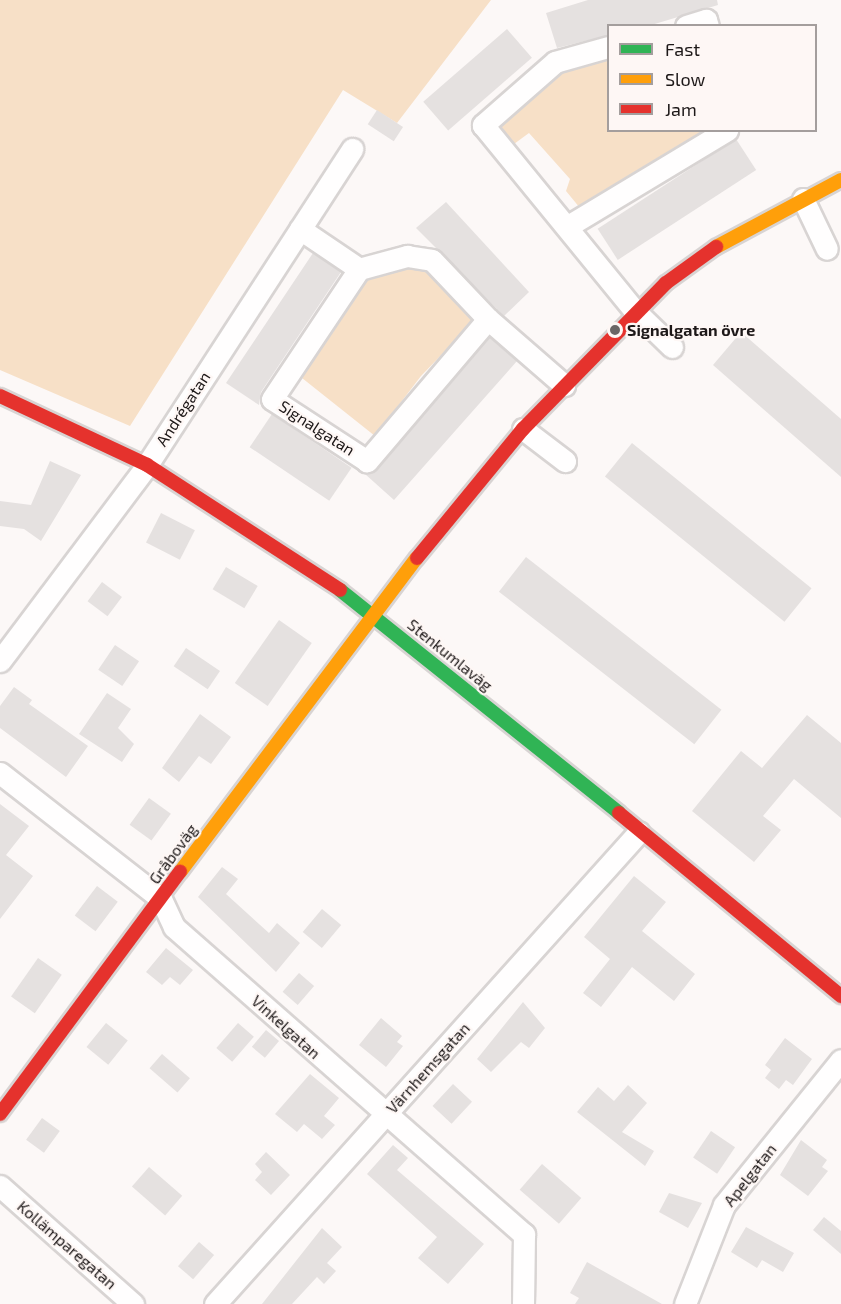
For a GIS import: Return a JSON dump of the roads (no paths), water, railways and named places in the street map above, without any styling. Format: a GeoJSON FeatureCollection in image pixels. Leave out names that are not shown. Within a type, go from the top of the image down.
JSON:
{"type":"FeatureCollection","features":[{"type":"Feature","properties":{"kind":"street"},"geometry":{"type":"LineString","coordinates":[[693,24],[706,20],[707,24]]}},
{"type":"Feature","properties":{"kind":"street"},"geometry":{"type":"LineString","coordinates":[[607,48],[555,62],[483,125],[568,226],[634,310],[672,347]]}},
{"type":"Feature","properties":{"kind":"street"},"geometry":{"type":"LineString","coordinates":[[568,226],[724,132]]}},
{"type":"Feature","properties":{"kind":"street","name":"Andrégatan"},"geometry":{"type":"LineString","coordinates":[[0,661],[147,465],[352,149]]}},
{"type":"Feature","properties":{"kind":"street"},"geometry":{"type":"LineString","coordinates":[[372,613],[523,429],[634,310],[707,252],[841,180]]}},
{"type":"Feature","properties":{"kind":"street"},"geometry":{"type":"LineString","coordinates":[[803,199],[827,249]]}},
{"type":"Feature","properties":{"kind":"street"},"geometry":{"type":"LineString","coordinates":[[300,229],[359,268],[407,256],[432,260],[488,320],[564,385]]}},
{"type":"Feature","properties":{"kind":"street","name":"Signalgatan"},"geometry":{"type":"LineString","coordinates":[[359,268],[272,399],[367,461],[488,320]]}},
{"type":"Feature","properties":{"kind":"street","name":"Stenkumlaväg"},"geometry":{"type":"LineString","coordinates":[[0,396],[147,465],[231,515],[372,613],[841,996]]}},
{"type":"Feature","properties":{"kind":"street"},"geometry":{"type":"LineString","coordinates":[[523,429],[565,462]]}},
{"type":"Feature","properties":{"kind":"street","name":"Gråboväg"},"geometry":{"type":"LineString","coordinates":[[0,1114],[372,613]]}},
{"type":"Feature","properties":{"kind":"street","name":"Vinkelgatan"},"geometry":{"type":"LineString","coordinates":[[0,773],[161,899],[174,927],[385,1116],[524,1234],[523,1304]]}},
{"type":"Feature","properties":{"kind":"street","name":"Värnhemsgatan"},"geometry":{"type":"LineString","coordinates":[[215,1304],[639,832]]}},
{"type":"Feature","properties":{"kind":"street","name":"Apelgatan"},"geometry":{"type":"LineString","coordinates":[[685,1304],[724,1205],[841,1060]]}},
{"type":"Feature","properties":{"kind":"street","name":"Kollämparegatan"},"geometry":{"type":"LineString","coordinates":[[0,1186],[133,1304]]}},
{"type":"Feature","properties":{"kind":"place","name":"Signalgatan övre"},"geometry":{"type":"Point","coordinates":[615,330]}}]}
